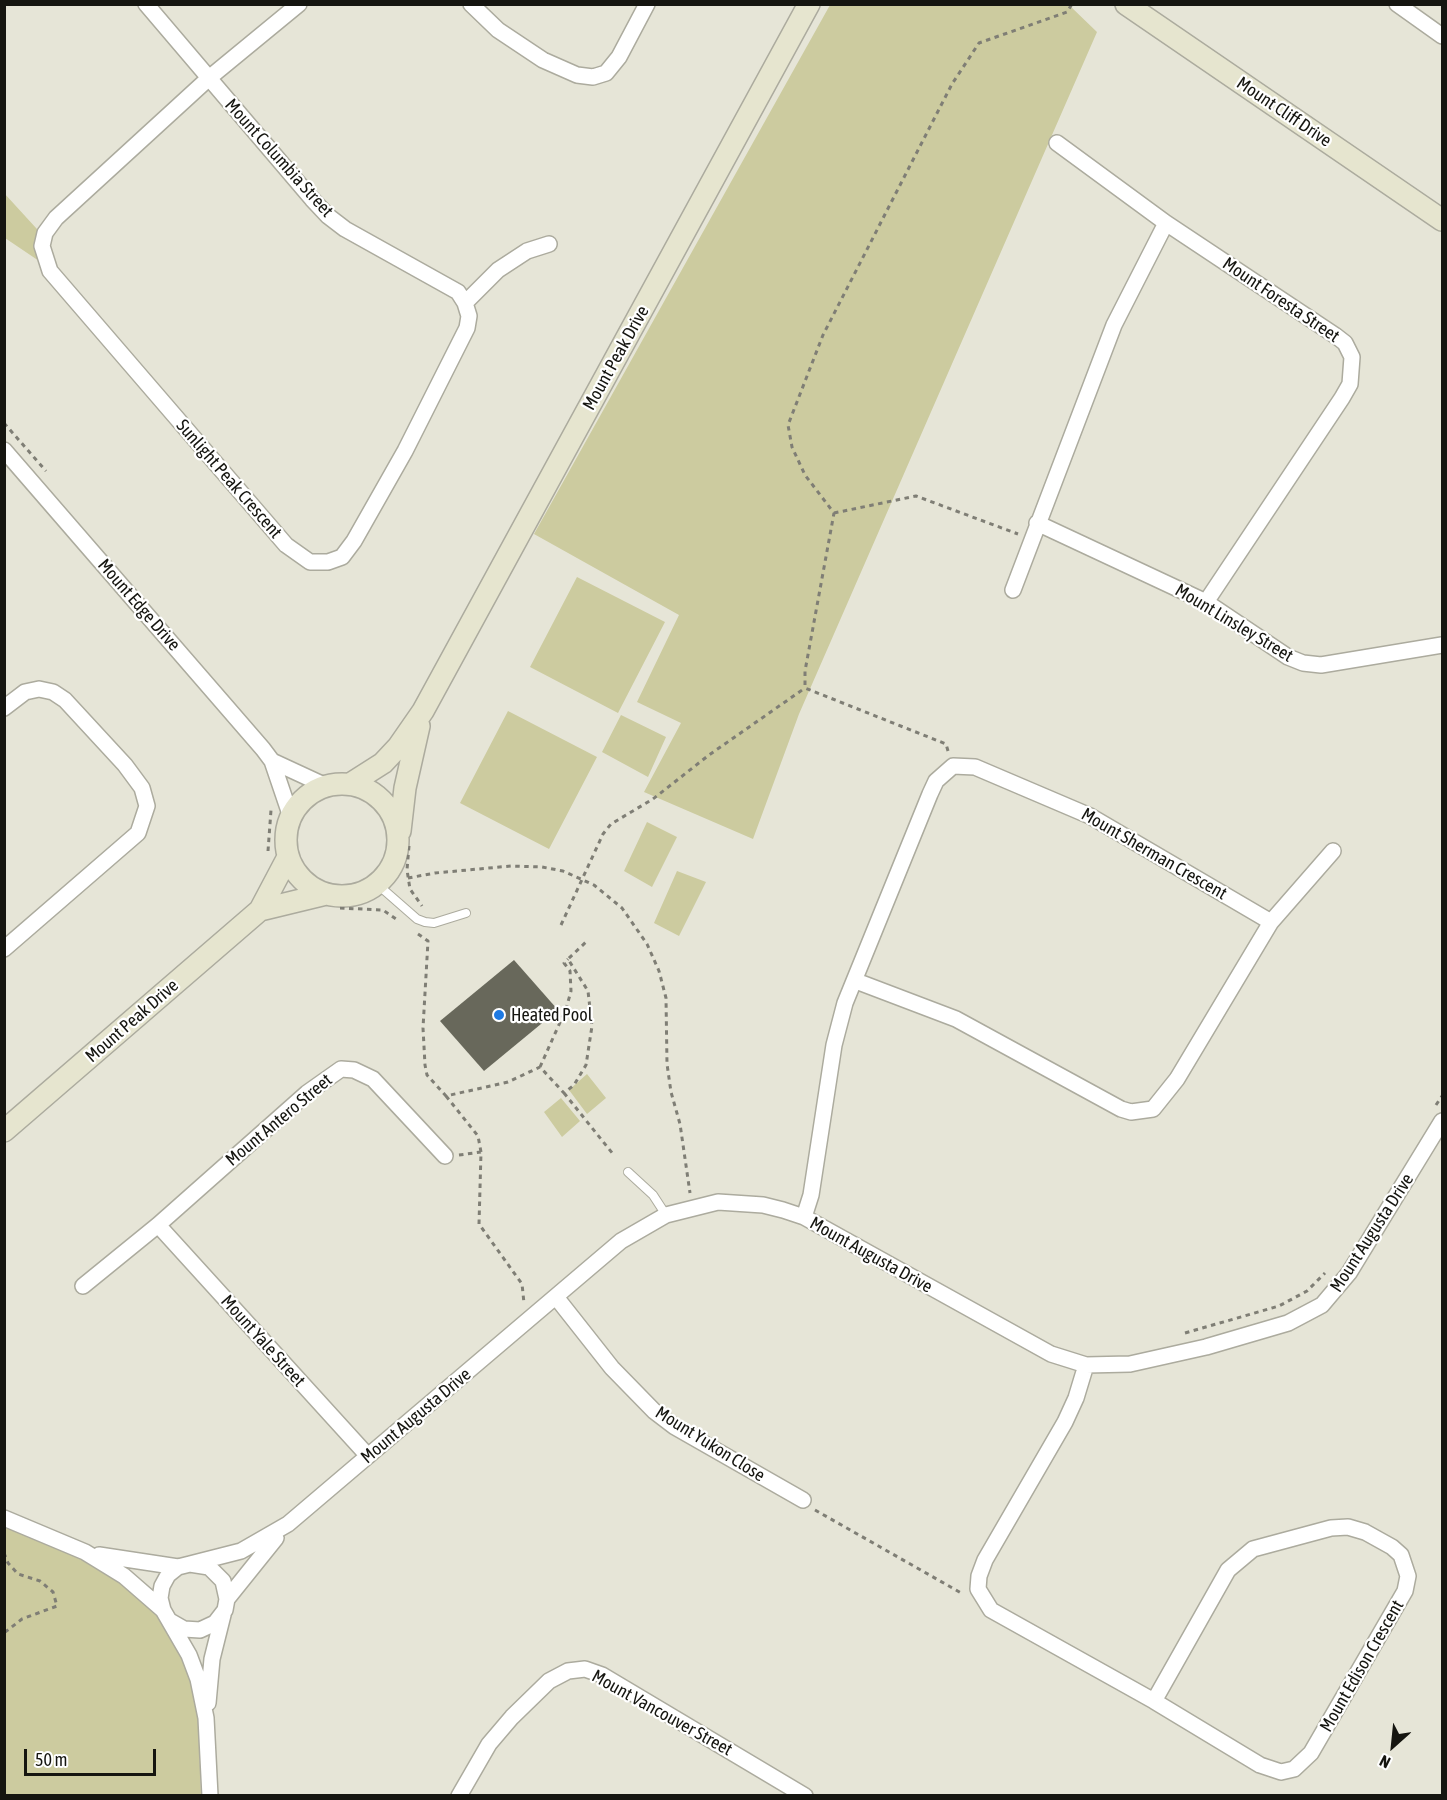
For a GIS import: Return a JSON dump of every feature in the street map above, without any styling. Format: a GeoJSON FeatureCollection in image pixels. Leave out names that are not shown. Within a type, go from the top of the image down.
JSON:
{"type":"FeatureCollection","features":[{"type":"Feature","properties":{"kind":"street","name":"Mount Columbia Street"},"geometry":{"type":"LineString","coordinates":[[146,4],[328,216],[345,229],[458,292],[465,303]]}},
{"type":"Feature","properties":{"kind":"street"},"geometry":{"type":"LineString","coordinates":[[209,78],[298,4]]}},
{"type":"Feature","properties":{"kind":"street"},"geometry":{"type":"LineString","coordinates":[[471,4],[498,30],[543,60],[577,75],[592,77],[606,73],[619,57],[647,4]]}},
{"type":"Feature","properties":{"kind":"street","name":"Mount Peak Drive"},"geometry":{"type":"LineString","coordinates":[[4,1131],[260,910],[288,857],[286,841],[291,817],[305,797],[326,786],[350,784],[383,763],[398,747],[423,711],[809,4]]}},
{"type":"Feature","properties":{"kind":"street","name":"Mount Cliff Drive"},"geometry":{"type":"LineString","coordinates":[[1126,4],[1443,219]]}},
{"type":"Feature","properties":{"kind":"street"},"geometry":{"type":"LineString","coordinates":[[1397,4],[1443,36]]}},
{"type":"Feature","properties":{"kind":"street","name":"Sunlight Peak Crescent"},"geometry":{"type":"LineString","coordinates":[[209,78],[56,218],[45,232],[42,246],[50,271],[296,554],[310,562],[328,562],[342,556],[354,541],[405,452],[467,328],[469,316],[465,303]]}},
{"type":"Feature","properties":{"kind":"street","name":"Mount Foresta Street"},"geometry":{"type":"LineString","coordinates":[[1057,143],[1166,223],[1336,336],[1345,343],[1352,357],[1350,384],[1342,398],[1206,602]]}},
{"type":"Feature","properties":{"kind":"street"},"geometry":{"type":"LineString","coordinates":[[1014,590],[1037,523],[1114,325],[1166,223]]}},
{"type":"Feature","properties":{"kind":"street"},"geometry":{"type":"LineString","coordinates":[[465,303],[498,270],[527,251],[549,244]]}},
{"type":"Feature","properties":{"kind":"street","name":"Mount Edge Drive"},"geometry":{"type":"LineString","coordinates":[[4,450],[272,761],[291,817]]}},
{"type":"Feature","properties":{"kind":"street","name":"Mount Linsley Street"},"geometry":{"type":"LineString","coordinates":[[1037,523],[1206,602],[1288,657],[1303,663],[1321,665],[1443,645]]}},
{"type":"Feature","properties":{"kind":"street"},"geometry":{"type":"LineString","coordinates":[[4,708],[25,692],[39,689],[53,692],[65,700],[142,788],[147,806],[138,833],[4,949]]}},
{"type":"Feature","properties":{"kind":"street","name":"Mount Peak Drive"},"geometry":{"type":"LineString","coordinates":[[260,910],[326,894],[353,895],[377,884],[393,864],[399,839],[405,788],[423,711]]}},
{"type":"Feature","properties":{"kind":"street","name":"Mount Edge Drive"},"geometry":{"type":"LineString","coordinates":[[272,761],[326,786]]}},
{"type":"Feature","properties":{"kind":"street"},"geometry":{"type":"LineString","coordinates":[[804,1217],[811,1195],[834,1045],[845,1003],[856,981],[930,794],[936,781],[953,766]]}},
{"type":"Feature","properties":{"kind":"street","name":"Mount Sherman Crescent"},"geometry":{"type":"LineString","coordinates":[[953,766],[975,767],[1090,816],[1271,922]]}},
{"type":"Feature","properties":{"kind":"street"},"geometry":{"type":"LineString","coordinates":[[350,784],[365,789],[384,803],[396,824],[399,839]]}},
{"type":"Feature","properties":{"kind":"street"},"geometry":{"type":"LineString","coordinates":[[856,981],[956,1019],[1121,1109],[1142,1112],[1153,1109],[1177,1079],[1271,922],[1333,851]]}},
{"type":"Feature","properties":{"kind":"street"},"geometry":{"type":"LineString","coordinates":[[288,857],[303,880],[326,894]]}},
{"type":"Feature","properties":{"kind":"street","name":"Mount Antero Street"},"geometry":{"type":"LineString","coordinates":[[83,1286],[158,1226],[307,1093],[341,1069],[354,1070],[373,1079],[445,1156]]}},
{"type":"Feature","properties":{"kind":"street","name":"Mount Augusta Drive"},"geometry":{"type":"LineString","coordinates":[[85,1552],[115,1559],[184,1565],[241,1551],[288,1524],[621,1241],[663,1209],[718,1203],[763,1204],[804,1217],[1024,1341],[1051,1354],[1086,1365],[1130,1364],[1206,1347],[1288,1323],[1322,1305],[1349,1273],[1436,1118]]}},
{"type":"Feature","properties":{"kind":"street","name":"Mount Yale Street"},"geometry":{"type":"LineString","coordinates":[[158,1226],[368,1456]]}},
{"type":"Feature","properties":{"kind":"street","name":"Mount Yukon Close"},"geometry":{"type":"LineString","coordinates":[[556,1297],[612,1368],[654,1411],[675,1427],[803,1500]]}},
{"type":"Feature","properties":{"kind":"street"},"geometry":{"type":"LineString","coordinates":[[991,1610],[978,1589],[982,1568],[1065,1422],[1076,1398],[1086,1365]]}},
{"type":"Feature","properties":{"kind":"street","name":"Mount Augusta Drive"},"geometry":{"type":"LineString","coordinates":[[4,1518],[85,1552],[124,1576],[166,1616]]}},
{"type":"Feature","properties":{"kind":"street","name":"Mount Augusta Drive"},"geometry":{"type":"LineString","coordinates":[[226,1605],[288,1524]]}},
{"type":"Feature","properties":{"kind":"street","name":"Mount Edison Crescent"},"geometry":{"type":"LineString","coordinates":[[991,1610],[1154,1701],[1260,1765],[1281,1773],[1294,1769],[1311,1753],[1405,1591],[1408,1576],[1401,1555],[1365,1532],[1348,1527],[1331,1528],[1253,1549],[1228,1570],[1154,1701]]}},
{"type":"Feature","properties":{"kind":"street"},"geometry":{"type":"LineString","coordinates":[[206,1718],[190,1657],[166,1616],[160,1598],[162,1586],[168,1575],[184,1565],[209,1567],[223,1581],[226,1605],[212,1659],[206,1718],[210,1796]]}},
{"type":"Feature","properties":{"kind":"street"},"geometry":{"type":"LineString","coordinates":[[166,1616],[184,1629],[200,1630],[215,1623],[226,1605]]}},
{"type":"Feature","properties":{"kind":"street","name":"Mount Vancouver Street"},"geometry":{"type":"LineString","coordinates":[[459,1796],[489,1744],[524,1704],[549,1681],[568,1671],[585,1669],[602,1675],[805,1796]]}},
{"type":"Feature","properties":{"kind":"lane"},"geometry":{"type":"LineString","coordinates":[[377,884],[417,919],[425,922],[444,920],[466,913]]}},
{"type":"Feature","properties":{"kind":"lane"},"geometry":{"type":"LineString","coordinates":[[628,1172],[663,1209]]}},
{"type":"Feature","properties":{"kind":"path"},"geometry":{"type":"LineString","coordinates":[[806,688],[805,671],[834,513],[805,476],[789,437],[788,425],[796,401],[823,335],[952,84],[979,43],[1067,12],[1072,4]]}},
{"type":"Feature","properties":{"kind":"path"},"geometry":{"type":"LineString","coordinates":[[834,513],[916,496],[1031,539]]}},
{"type":"Feature","properties":{"kind":"path"},"geometry":{"type":"LineString","coordinates":[[806,688],[946,744],[953,766]]}},
{"type":"Feature","properties":{"kind":"path"},"geometry":{"type":"LineString","coordinates":[[561,926],[603,834],[611,824],[653,800],[709,755],[806,688]]}},
{"type":"Feature","properties":{"kind":"path"},"geometry":{"type":"LineString","coordinates":[[267,861],[271,809]]}},
{"type":"Feature","properties":{"kind":"path"},"geometry":{"type":"LineString","coordinates":[[408,878],[435,873],[542,867],[584,879],[602,889],[634,923],[659,971],[666,998],[671,1092],[680,1124],[690,1193]]}},
{"type":"Feature","properties":{"kind":"path"},"geometry":{"type":"LineString","coordinates":[[412,931],[428,941],[423,1028],[425,1065],[433,1084],[446,1096],[478,1136],[481,1152],[479,1224],[522,1284],[524,1304],[532,1297]]}},
{"type":"Feature","properties":{"kind":"path"},"geometry":{"type":"LineString","coordinates":[[446,1096],[508,1082],[540,1067],[566,1009],[570,971],[564,963],[586,942]]}},
{"type":"Feature","properties":{"kind":"path"},"geometry":{"type":"LineString","coordinates":[[564,1093],[582,1075],[589,1054],[592,1026],[588,991],[568,959]]}},
{"type":"Feature","properties":{"kind":"path"},"geometry":{"type":"LineString","coordinates":[[540,1067],[613,1154]]}},
{"type":"Feature","properties":{"kind":"path"},"geometry":{"type":"LineString","coordinates":[[1436,1118],[1443,1096]]}},
{"type":"Feature","properties":{"kind":"path"},"geometry":{"type":"LineString","coordinates":[[445,1156],[481,1152]]}},
{"type":"Feature","properties":{"kind":"path"},"geometry":{"type":"LineString","coordinates":[[663,1209],[696,1191]]}},
{"type":"Feature","properties":{"kind":"path"},"geometry":{"type":"LineString","coordinates":[[1182,1334],[1279,1306],[1307,1291],[1332,1265]]}},
{"type":"Feature","properties":{"kind":"path"},"geometry":{"type":"LineString","coordinates":[[803,1500],[822,1517],[991,1610]]}},
{"type":"Feature","properties":{"kind":"path"},"geometry":{"type":"LineString","coordinates":[[4,1553],[8,1563],[18,1574],[40,1581],[53,1592],[57,1606],[22,1619],[4,1633]]}},
{"type":"Feature","properties":{"kind":"green space"},"geometry":{"type":"Polygon","coordinates":[[[830,5],[1069,5],[1097,32],[799,714],[753,839],[644,792],[681,723],[637,702],[679,615],[534,534],[830,5]]]}},
{"type":"Feature","properties":{"kind":"green space"},"geometry":{"type":"Polygon","coordinates":[[[4,193],[47,240],[45,265],[5,238],[4,193]]]}},
{"type":"Feature","properties":{"kind":"green space"},"geometry":{"type":"Polygon","coordinates":[[[577,577],[665,622],[618,713],[530,667],[577,577]]]}},
{"type":"Feature","properties":{"kind":"green space"},"geometry":{"type":"Polygon","coordinates":[[[508,711],[597,757],[549,849],[460,803],[508,711]]]}},
{"type":"Feature","properties":{"kind":"green space"},"geometry":{"type":"Polygon","coordinates":[[[621,715],[666,737],[648,777],[602,752],[621,715]]]}},
{"type":"Feature","properties":{"kind":"green space"},"geometry":{"type":"Polygon","coordinates":[[[647,822],[677,837],[652,887],[624,871],[647,822]]]}},
{"type":"Feature","properties":{"kind":"green space"},"geometry":{"type":"Polygon","coordinates":[[[677,871],[706,882],[679,936],[654,923],[677,871]]]}},
{"type":"Feature","properties":{"kind":"green space"},"geometry":{"type":"Polygon","coordinates":[[[587,1074],[606,1098],[587,1114],[569,1090],[587,1074]]]}},
{"type":"Feature","properties":{"kind":"green space"},"geometry":{"type":"Polygon","coordinates":[[[561,1098],[580,1121],[562,1137],[544,1112],[561,1098]]]}},
{"type":"Feature","properties":{"kind":"green space"},"geometry":{"type":"Polygon","coordinates":[[[11,1528],[107,1571],[164,1622],[186,1666],[198,1708],[201,1795],[5,1796],[4,1529],[11,1528]]]}},
{"type":"Feature","properties":{"kind":"building","name":"Heated Pool"},"geometry":{"type":"Polygon","coordinates":[[[514,960],[558,1010],[484,1071],[440,1021],[514,960]]]}},
{"type":"Feature","properties":{"kind":"place","name":"Heated Pool"},"geometry":{"type":"Point","coordinates":[499,1015]}}]}
